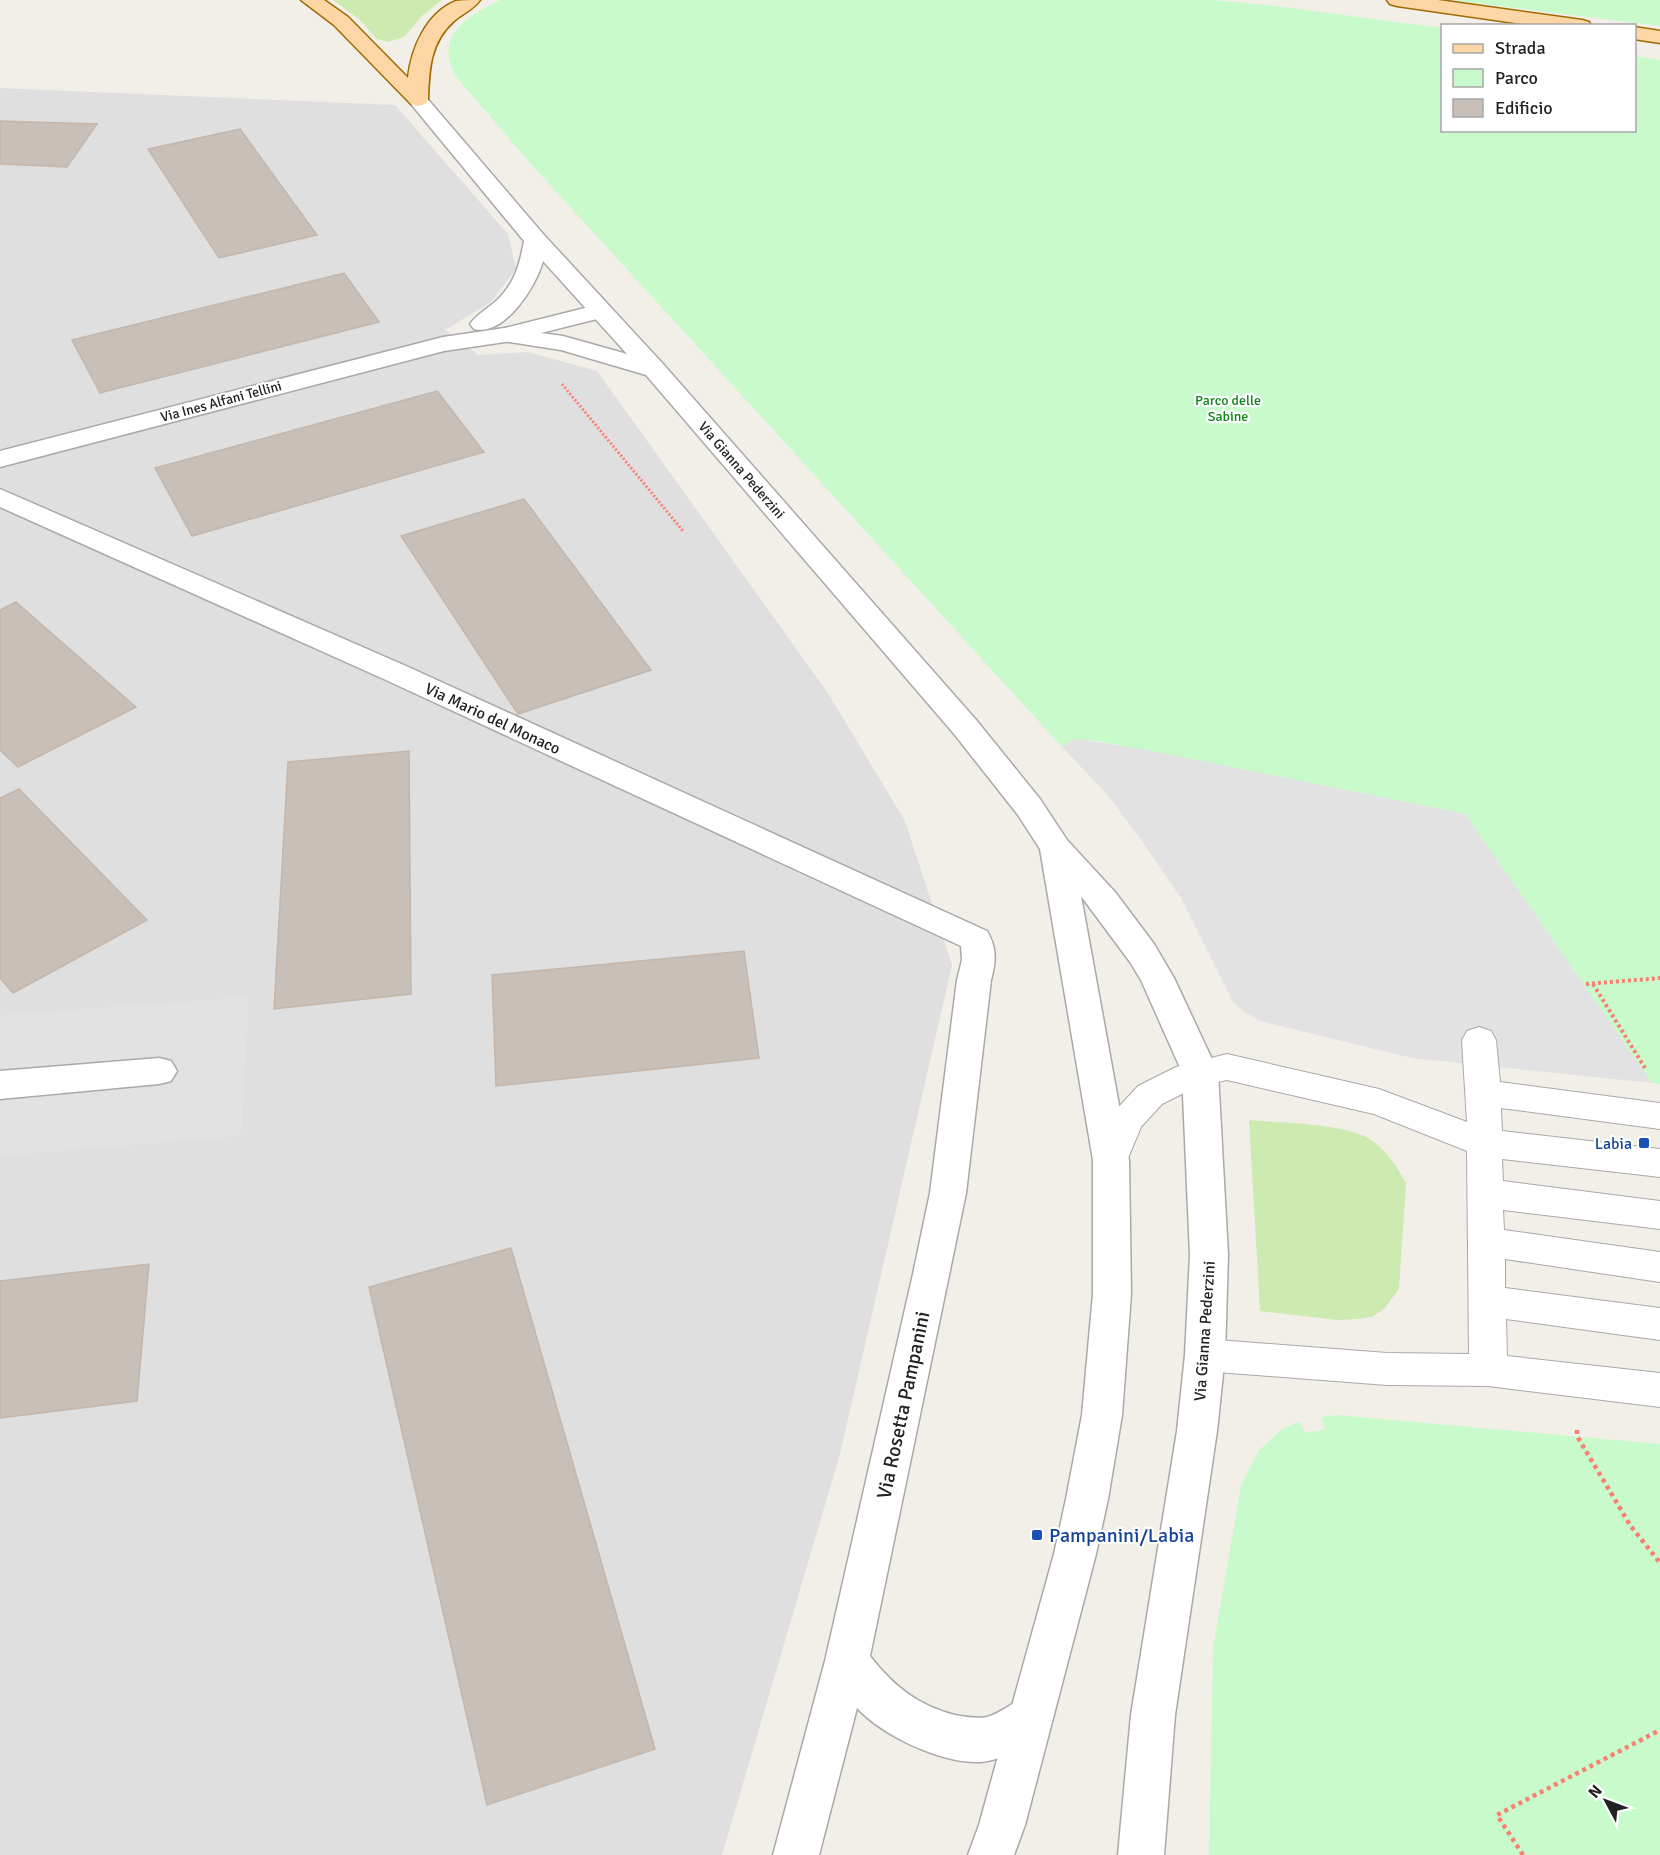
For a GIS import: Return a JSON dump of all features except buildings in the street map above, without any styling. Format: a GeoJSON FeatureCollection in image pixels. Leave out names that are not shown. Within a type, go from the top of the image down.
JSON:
{"type":"FeatureCollection","features":[{"type":"Feature","properties":{"kind":"main road"},"geometry":{"type":"LineString","coordinates":[[311,0],[341,21],[418,100]]}},
{"type":"Feature","properties":{"kind":"main road"},"geometry":{"type":"LineString","coordinates":[[418,100],[418,68],[423,47],[440,23],[470,0]]}},
{"type":"Feature","properties":{"kind":"main road"},"geometry":{"type":"LineString","coordinates":[[1397,0],[1568,24]]}},
{"type":"Feature","properties":{"kind":"main road"},"geometry":{"type":"LineString","coordinates":[[1636,33],[1660,37]]}},
{"type":"Feature","properties":{"kind":"street","name":"Via Gianna Pederzini"},"geometry":{"type":"LineString","coordinates":[[418,100],[536,240],[654,369],[966,728],[1029,807],[1056,848],[1103,900],[1142,953],[1157,978],[1200,1072],[1209,1255],[1205,1355],[1197,1431],[1153,1715],[1141,1855]]}},
{"type":"Feature","properties":{"kind":"street"},"geometry":{"type":"LineString","coordinates":[[482,324],[504,308],[522,289],[532,262],[536,240]]}},
{"type":"Feature","properties":{"kind":"street","name":"Via Ines Alfani Tellini"},"geometry":{"type":"LineString","coordinates":[[443,344],[482,324],[594,304]]}},
{"type":"Feature","properties":{"kind":"street","name":"Via Ines Alfani Tellini"},"geometry":{"type":"LineString","coordinates":[[0,459],[443,344],[505,335],[594,304]]}},
{"type":"Feature","properties":{"kind":"street"},"geometry":{"type":"LineString","coordinates":[[505,335],[563,343],[654,369]]}},
{"type":"Feature","properties":{"kind":"street","name":"Via Mario del Monaco"},"geometry":{"type":"LineString","coordinates":[[0,497],[396,673],[967,934],[975,939],[980,948]]}},
{"type":"Feature","properties":{"kind":"street","name":"Via Gianna Pederzini"},"geometry":{"type":"LineString","coordinates":[[991,1855],[1002,1826],[1075,1554],[1102,1415],[1112,1294],[1111,1160],[1056,848]]}},
{"type":"Feature","properties":{"kind":"street","name":"Via Rosetta Pampanini"},"geometry":{"type":"LineString","coordinates":[[796,1855],[847,1661],[948,1193],[980,948]]}},
{"type":"Feature","properties":{"kind":"street"},"geometry":{"type":"LineString","coordinates":[[0,1085],[159,1071]]}},
{"type":"Feature","properties":{"kind":"street"},"geometry":{"type":"LineString","coordinates":[[847,1661],[867,1689],[883,1705],[927,1730],[960,1738],[984,1740],[1007,1731],[1032,1715]]}},
{"type":"Feature","properties":{"kind":"lane"},"geometry":{"type":"LineString","coordinates":[[1479,1041],[1484,1094],[1488,1370]]}},
{"type":"Feature","properties":{"kind":"lane"},"geometry":{"type":"LineString","coordinates":[[1111,1160],[1127,1120],[1150,1095],[1169,1083],[1200,1072],[1227,1067],[1380,1102],[1485,1143],[1660,1163]]}},
{"type":"Feature","properties":{"kind":"lane"},"geometry":{"type":"LineString","coordinates":[[1484,1094],[1660,1116]]}},
{"type":"Feature","properties":{"kind":"lane"},"geometry":{"type":"LineString","coordinates":[[1485,1193],[1660,1215]]}},
{"type":"Feature","properties":{"kind":"lane"},"geometry":{"type":"LineString","coordinates":[[1486,1242],[1660,1267]]}},
{"type":"Feature","properties":{"kind":"lane"},"geometry":{"type":"LineString","coordinates":[[1488,1301],[1660,1324]]}},
{"type":"Feature","properties":{"kind":"lane"},"geometry":{"type":"LineString","coordinates":[[1205,1355],[1387,1369],[1488,1370],[1660,1390]]}},
{"type":"Feature","properties":{"kind":"path"},"geometry":{"type":"LineString","coordinates":[[560,382],[683,531]]}},
{"type":"Feature","properties":{"kind":"path"},"geometry":{"type":"LineString","coordinates":[[1586,984],[1660,978]]}},
{"type":"Feature","properties":{"kind":"path"},"geometry":{"type":"LineString","coordinates":[[1593,984],[1646,1071]]}},
{"type":"Feature","properties":{"kind":"path"},"geometry":{"type":"LineString","coordinates":[[1578,1420],[1577,1436],[1630,1525],[1660,1563]]}},
{"type":"Feature","properties":{"kind":"path"},"geometry":{"type":"LineString","coordinates":[[1523,1855],[1497,1815],[1660,1730]]}},
{"type":"Feature","properties":{"kind":"shaded area"},"geometry":{"type":"Polygon","coordinates":[[[0,88],[395,105],[508,234],[516,269],[490,303],[445,330],[478,355],[528,352],[597,371],[828,693],[905,821],[952,965],[840,1454],[722,1855],[0,1855],[0,88]]]}},
{"type":"Feature","properties":{"kind":"shaded area"},"geometry":{"type":"Polygon","coordinates":[[[1078,739],[1147,750],[1465,814],[1652,1083],[1412,1058],[1260,1021],[1243,1011],[1233,1002],[1181,898],[1142,841],[1107,794],[1062,747],[1078,739]]]}},
{"type":"Feature","properties":{"kind":"shaded area"},"geometry":{"type":"Polygon","coordinates":[[[249,997],[241,1136],[0,1156],[0,1015],[249,997]]]}},
{"type":"Feature","properties":{"kind":"green space"},"geometry":{"type":"Polygon","coordinates":[[[333,0],[442,0],[422,16],[404,37],[388,42],[377,39],[360,20],[333,0]]]}},
{"type":"Feature","properties":{"kind":"green space","name":"Parco delle Sabine"},"geometry":{"type":"Polygon","coordinates":[[[500,0],[1213,0],[1276,6],[1441,28],[1441,132],[1636,132],[1636,56],[1660,60],[1660,1084],[1652,1083],[1465,814],[1092,740],[1076,740],[1062,747],[531,164],[458,79],[448,52],[450,40],[456,30],[475,14],[500,0]]]}},
{"type":"Feature","properties":{"kind":"green space"},"geometry":{"type":"Polygon","coordinates":[[[1451,0],[1660,0],[1660,26],[1451,0]]]}},
{"type":"Feature","properties":{"kind":"green space"},"geometry":{"type":"Polygon","coordinates":[[[1249,1120],[1327,1127],[1356,1133],[1380,1147],[1398,1170],[1406,1183],[1399,1289],[1385,1308],[1372,1317],[1337,1320],[1260,1311],[1249,1120]]]}},
{"type":"Feature","properties":{"kind":"green space"},"geometry":{"type":"Polygon","coordinates":[[[1337,1415],[1660,1444],[1660,1855],[1209,1855],[1213,1648],[1241,1485],[1259,1450],[1285,1427],[1300,1422],[1305,1433],[1325,1429],[1321,1417],[1337,1415]]]}},
{"type":"Feature","properties":{"kind":"place","name":"Labia"},"geometry":{"type":"Point","coordinates":[1644,1143]}},
{"type":"Feature","properties":{"kind":"place","name":"Pampanini/Labia"},"geometry":{"type":"Point","coordinates":[1037,1535]}}]}
